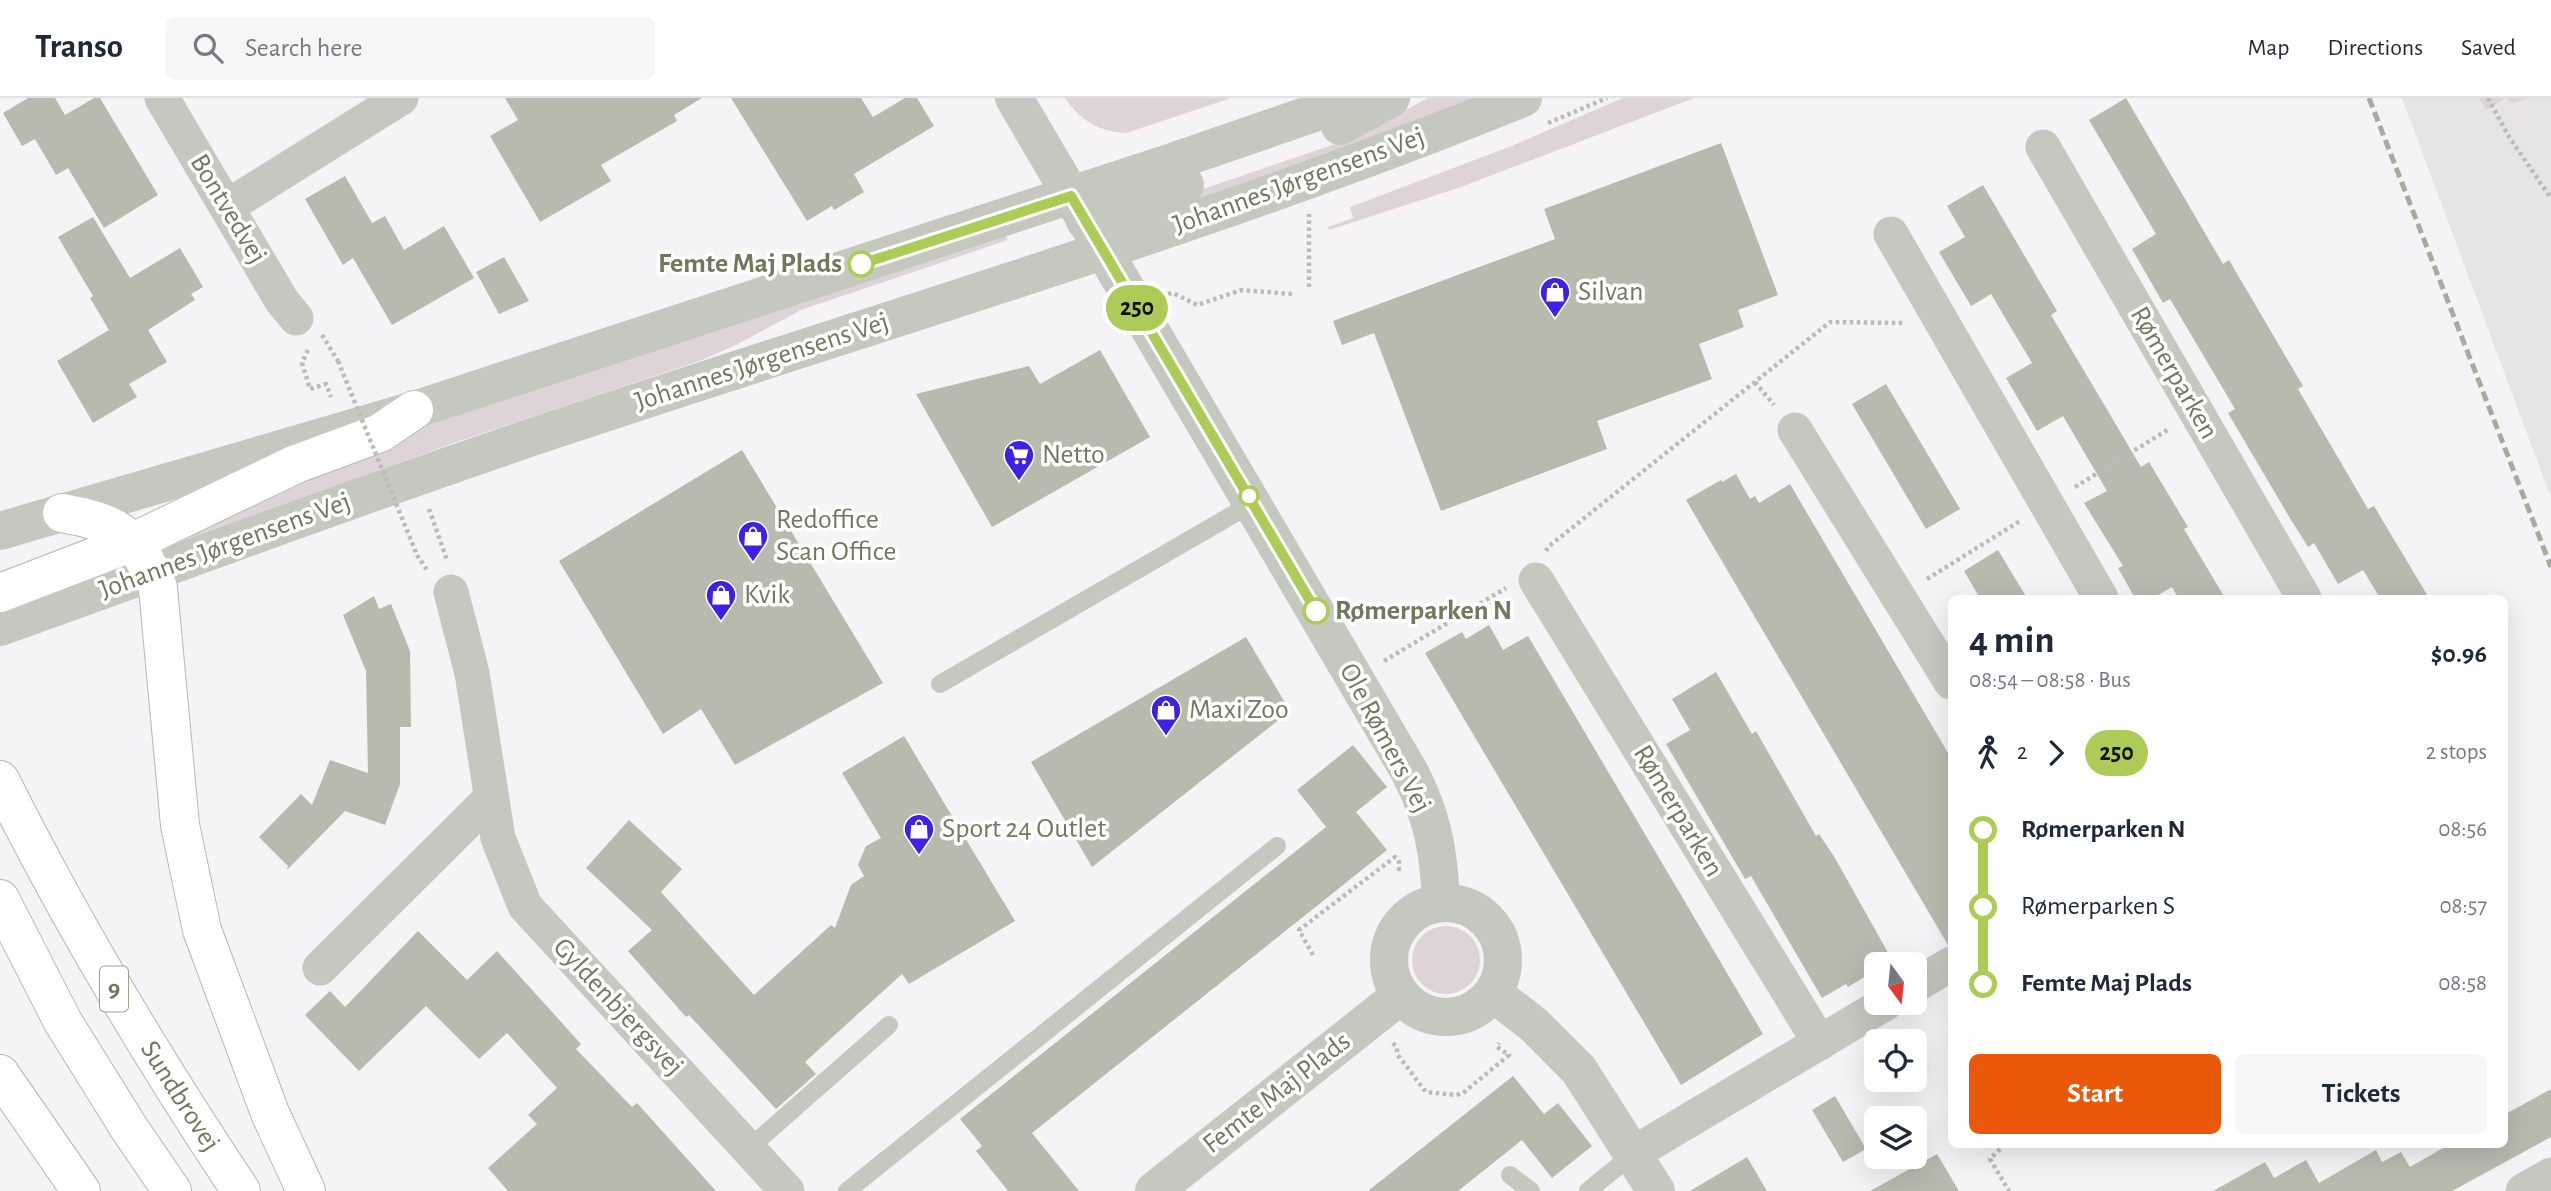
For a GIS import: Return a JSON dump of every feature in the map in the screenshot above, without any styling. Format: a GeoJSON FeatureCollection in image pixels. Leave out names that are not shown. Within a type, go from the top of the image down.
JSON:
{"type":"FeatureCollection","features":[{"type":"Feature","properties":{"kind":"main road"},"geometry":{"type":"LineString","coordinates":[[0,593],[142,557],[296,464],[380,433],[414,410]]}},
{"type":"Feature","properties":{"kind":"main road"},"geometry":{"type":"LineString","coordinates":[[62,513],[96,519],[120,531],[142,557],[161,601],[180,825],[202,930],[270,1113],[306,1191]]}},
{"type":"Feature","properties":{"kind":"main road","name":"Sundbrovej"},"geometry":{"type":"LineString","coordinates":[[0,780],[84,939],[241,1191]]}},
{"type":"Feature","properties":{"kind":"main road","name":"Sundbrovej"},"geometry":{"type":"LineString","coordinates":[[0,899],[63,1022],[128,1128],[172,1191]]}},
{"type":"Feature","properties":{"kind":"main road"},"geometry":{"type":"LineString","coordinates":[[0,1074],[81,1191]]}},
{"type":"Feature","properties":{"kind":"street","name":"Bontvedvej"},"geometry":{"type":"LineString","coordinates":[[162,98],[282,301],[296,318]]}},
{"type":"Feature","properties":{"kind":"street"},"geometry":{"type":"LineString","coordinates":[[228,206],[401,98]]}},
{"type":"Feature","properties":{"kind":"street","name":"Ole Rømers Vej"},"geometry":{"type":"LineString","coordinates":[[1014,98],[1409,771],[1423,802],[1437,846],[1441,903]]}},
{"type":"Feature","properties":{"kind":"street","name":"Johannes Jørgensens Vej"},"geometry":{"type":"LineString","coordinates":[[1086,222],[1358,98]]}},
{"type":"Feature","properties":{"kind":"street","name":"Johannes Jørgensens Vej"},"geometry":{"type":"LineString","coordinates":[[0,626],[142,557],[417,477],[563,426],[1086,222],[1307,142],[1391,98]]}},
{"type":"Feature","properties":{"kind":"street","name":"Johannes Jørgensens Vej"},"geometry":{"type":"LineString","coordinates":[[0,531],[414,410],[1086,222],[1300,183],[1523,98]]}},
{"type":"Feature","properties":{"kind":"street","name":"Rømerparken"},"geometry":{"type":"LineString","coordinates":[[2043,147],[2302,595]]}},
{"type":"Feature","properties":{"kind":"street"},"geometry":{"type":"LineString","coordinates":[[1891,234],[2099,595]]}},
{"type":"Feature","properties":{"kind":"street"},"geometry":{"type":"LineString","coordinates":[[1795,430],[1948,677]]}},
{"type":"Feature","properties":{"kind":"street","name":"Rømerparken"},"geometry":{"type":"LineString","coordinates":[[1536,580],[1820,1043]]}},
{"type":"Feature","properties":{"kind":"street","name":"Gyldenbjergsvej"},"geometry":{"type":"LineString","coordinates":[[451,592],[472,673],[498,838],[525,906],[787,1191]]}},
{"type":"Feature","properties":{"kind":"street"},"geometry":{"type":"LineString","coordinates":[[320,968],[491,798]]}},
{"type":"Feature","properties":{"kind":"street"},"geometry":{"type":"LineString","coordinates":[[1457,903],[1473,909],[1486,918],[1497,931],[1503,947],[1501,979],[1494,993],[1465,1015],[1447,1018],[1430,1016],[1413,1008],[1401,996],[1392,981],[1388,963],[1390,946],[1397,930],[1409,916],[1423,907],[1457,903]]}},
{"type":"Feature","properties":{"kind":"street"},"geometry":{"type":"LineString","coordinates":[[1927,978],[1948,966]]}},
{"type":"Feature","properties":{"kind":"street"},"geometry":{"type":"LineString","coordinates":[[1494,993],[1533,1024],[1579,1070],[1656,1191]]}},
{"type":"Feature","properties":{"kind":"street","name":"Femte Maj Plads"},"geometry":{"type":"LineString","coordinates":[[1154,1191],[1401,996]]}},
{"type":"Feature","properties":{"kind":"street"},"geometry":{"type":"LineString","coordinates":[[1634,1153],[1866,1015]]}},
{"type":"Feature","properties":{"kind":"street"},"geometry":{"type":"LineString","coordinates":[[2523,1191],[2551,1175]]}},
{"type":"Feature","properties":{"kind":"lane"},"geometry":{"type":"LineString","coordinates":[[940,684],[1253,503]]}},
{"type":"Feature","properties":{"kind":"lane"},"geometry":{"type":"LineString","coordinates":[[846,1191],[1277,845]]}},
{"type":"Feature","properties":{"kind":"lane"},"geometry":{"type":"LineString","coordinates":[[748,1149],[889,1025]]}},
{"type":"Feature","properties":{"kind":"lane"},"geometry":{"type":"LineString","coordinates":[[1588,1191],[1634,1153]]}},
{"type":"Feature","properties":{"kind":"lane"},"geometry":{"type":"LineString","coordinates":[[1510,1175],[1531,1191]]}},
{"type":"Feature","properties":{"kind":"path"},"geometry":{"type":"LineString","coordinates":[[2488,98],[2509,137],[2551,198]]}},
{"type":"Feature","properties":{"kind":"path"},"geometry":{"type":"LineString","coordinates":[[1300,183],[1310,214],[1309,287]]}},
{"type":"Feature","properties":{"kind":"path"},"geometry":{"type":"LineString","coordinates":[[1132,300],[1173,293],[1197,305],[1242,289],[1292,293]]}},
{"type":"Feature","properties":{"kind":"path"},"geometry":{"type":"LineString","coordinates":[[1354,679],[1512,584],[1536,580],[1548,547],[1830,322],[1943,324]]}},
{"type":"Feature","properties":{"kind":"path"},"geometry":{"type":"LineString","coordinates":[[338,361],[417,555]]}},
{"type":"Feature","properties":{"kind":"path"},"geometry":{"type":"LineString","coordinates":[[302,363],[310,388],[326,384],[328,390]]}},
{"type":"Feature","properties":{"kind":"path"},"geometry":{"type":"LineString","coordinates":[[417,477],[448,561],[451,592]]}},
{"type":"Feature","properties":{"kind":"path"},"geometry":{"type":"LineString","coordinates":[[1313,956],[1299,930],[1395,857],[1399,862],[1399,869]]}},
{"type":"Feature","properties":{"kind":"path"},"geometry":{"type":"LineString","coordinates":[[1397,1048],[1396,1054],[1426,1092],[1456,1095],[1463,1093],[1509,1055],[1497,1046]]}},
{"type":"Feature","properties":{"kind":"path"},"geometry":{"type":"LineString","coordinates":[[2001,1148],[1990,1159],[2009,1191]]}},
{"type":"Feature","properties":{"kind":"shaded area"},"geometry":{"type":"Polygon","coordinates":[[[1065,98],[1231,98],[1126,133],[1107,130],[1091,123],[1077,113],[1065,98]]]}},
{"type":"Feature","properties":{"kind":"shaded area"},"geometry":{"type":"Polygon","coordinates":[[[1428,98],[1472,98],[1375,137],[1165,211],[1161,203],[1353,138],[1428,98]]]}},
{"type":"Feature","properties":{"kind":"shaded area"},"geometry":{"type":"Polygon","coordinates":[[[1623,98],[1694,98],[1461,187],[1329,230],[1328,227],[1353,218],[1350,207],[1509,147],[1623,98]]]}},
{"type":"Feature","properties":{"kind":"shaded area"},"geometry":{"type":"Polygon","coordinates":[[[2402,98],[2551,98],[2551,498],[2402,98]]]}},
{"type":"Feature","properties":{"kind":"shaded area"},"geometry":{"type":"Polygon","coordinates":[[[2479,98],[2506,98],[2486,110],[2479,98]]]}},
{"type":"Feature","properties":{"kind":"shaded area"},"geometry":{"type":"Polygon","coordinates":[[[2506,98],[2530,98],[2512,103],[2506,98]]]}},
{"type":"Feature","properties":{"kind":"shaded area"},"geometry":{"type":"Polygon","coordinates":[[[1005,234],[1008,240],[801,310],[702,360],[459,441],[184,542],[179,530],[417,429],[1005,234]]]}},
{"type":"Feature","properties":{"kind":"shaded area"},"geometry":{"type":"Polygon","coordinates":[[[1439,926],[1453,926],[1465,931],[1475,941],[1480,960],[1475,979],[1465,989],[1453,994],[1439,994],[1427,989],[1417,979],[1412,967],[1412,953],[1417,941],[1427,931],[1439,926]]]}},
{"type":"Feature","properties":{"kind":"building"},"geometry":{"type":"Polygon","coordinates":[[[28,98],[55,98],[65,115],[94,98],[100,98],[158,195],[104,228],[68,168],[56,175],[35,139],[22,146],[3,113],[28,98]]]}},
{"type":"Feature","properties":{"kind":"building"},"geometry":{"type":"Polygon","coordinates":[[[505,98],[702,98],[674,115],[677,121],[601,165],[611,181],[540,222],[490,136],[518,120],[505,98]]]}},
{"type":"Feature","properties":{"kind":"building"},"geometry":{"type":"Polygon","coordinates":[[[731,98],[861,98],[873,117],[905,98],[917,98],[934,126],[854,174],[864,192],[834,210],[832,206],[807,221],[731,98]]]}},
{"type":"Feature","properties":{"kind":"building"},"geometry":{"type":"Polygon","coordinates":[[[2126,98],[2223,264],[2229,260],[2303,386],[2298,389],[2368,509],[2374,506],[2427,595],[2378,595],[2363,570],[2338,584],[2314,543],[2308,547],[2228,413],[2235,409],[2170,299],[2163,303],[2132,249],[2156,234],[2089,120],[2126,98]]]}},
{"type":"Feature","properties":{"kind":"building","name":"Silvan"},"geometry":{"type":"Polygon","coordinates":[[[1721,143],[1778,295],[1738,310],[1744,327],[1699,344],[1712,379],[1597,421],[1607,449],[1441,511],[1374,333],[1342,345],[1333,321],[1555,239],[1544,209],[1721,143]]]}},
{"type":"Feature","properties":{"kind":"building"},"geometry":{"type":"Polygon","coordinates":[[[345,176],[372,223],[385,216],[404,250],[444,226],[474,278],[392,325],[353,258],[343,265],[305,199],[345,176]]]}},
{"type":"Feature","properties":{"kind":"building"},"geometry":{"type":"Polygon","coordinates":[[[1983,185],[2057,311],[2051,315],[2141,467],[2149,462],[2188,527],[2184,529],[2223,595],[2176,595],[2172,587],[2158,595],[2133,595],[2118,568],[2123,566],[2084,503],[2107,491],[2063,416],[2037,431],[2006,378],[2032,363],[1991,294],[1971,306],[1939,252],[1965,237],[1947,206],[1983,185]]]}},
{"type":"Feature","properties":{"kind":"building"},"geometry":{"type":"Polygon","coordinates":[[[93,217],[130,278],[180,248],[203,287],[191,294],[195,300],[148,330],[167,362],[129,384],[137,397],[93,423],[57,361],[109,330],[90,298],[93,296],[58,237],[93,217]]]}},
{"type":"Feature","properties":{"kind":"building"},"geometry":{"type":"Polygon","coordinates":[[[504,257],[529,301],[499,314],[476,272],[504,257]]]}},
{"type":"Feature","properties":{"kind":"building","name":"Netto"},"geometry":{"type":"Polygon","coordinates":[[[1100,350],[1150,437],[992,527],[916,394],[1029,366],[1040,384],[1100,350]]]}},
{"type":"Feature","properties":{"kind":"building"},"geometry":{"type":"Polygon","coordinates":[[[1886,384],[1960,509],[1926,529],[1852,404],[1886,384]]]}},
{"type":"Feature","properties":{"kind":"building","name":"Kvik"},"geometry":{"type":"Polygon","coordinates":[[[742,450],[883,683],[735,765],[701,709],[663,734],[559,561],[742,450]]]}},
{"type":"Feature","properties":{"kind":"building"},"geometry":{"type":"Polygon","coordinates":[[[1736,474],[1750,499],[1755,496],[1759,503],[1790,484],[1948,753],[1948,945],[1686,500],[1721,480],[1722,482],[1736,474]]]}},
{"type":"Feature","properties":{"kind":"building"},"geometry":{"type":"Polygon","coordinates":[[[1998,550],[2025,595],[1978,595],[1964,571],[1998,550]]]}},
{"type":"Feature","properties":{"kind":"building"},"geometry":{"type":"Polygon","coordinates":[[[374,596],[379,609],[391,604],[410,651],[411,727],[400,727],[400,784],[385,825],[345,811],[287,870],[288,866],[259,837],[301,794],[312,805],[330,760],[368,773],[366,671],[343,615],[374,596]]]}},
{"type":"Feature","properties":{"kind":"building"},"geometry":{"type":"Polygon","coordinates":[[[1489,625],[1503,650],[1528,636],[1763,1034],[1681,1085],[1425,653],[1462,632],[1466,639],[1489,625]]]}},
{"type":"Feature","properties":{"kind":"building","name":"Maxi Zoo"},"geometry":{"type":"Polygon","coordinates":[[[1246,637],[1290,711],[1092,867],[1031,762],[1246,637]]]}},
{"type":"Feature","properties":{"kind":"building"},"geometry":{"type":"Polygon","coordinates":[[[1716,672],[1752,734],[1756,731],[1816,836],[1819,834],[1835,858],[1888,952],[1864,952],[1864,977],[1822,998],[1751,876],[1745,879],[1666,744],[1690,730],[1672,699],[1716,672]]]}},
{"type":"Feature","properties":{"kind":"building"},"geometry":{"type":"Polygon","coordinates":[[[904,736],[1015,921],[909,984],[902,974],[805,1062],[816,1074],[776,1109],[689,1015],[686,1017],[628,951],[652,930],[586,868],[629,820],[682,869],[661,892],[754,995],[831,925],[835,928],[851,885],[864,876],[858,865],[866,846],[881,838],[842,773],[904,736]]]}},
{"type":"Feature","properties":{"kind":"building"},"geometry":{"type":"Polygon","coordinates":[[[1353,745],[1387,787],[1356,812],[1387,850],[1032,1133],[1079,1191],[1008,1191],[976,1151],[982,1146],[960,1119],[1326,827],[1297,790],[1353,745]]]}},
{"type":"Feature","properties":{"kind":"building"},"geometry":{"type":"Polygon","coordinates":[[[418,931],[467,980],[497,951],[581,1044],[576,1049],[632,1107],[637,1103],[716,1191],[508,1191],[488,1168],[537,1124],[528,1115],[557,1088],[507,1033],[479,1059],[426,1006],[359,1071],[305,1015],[330,991],[345,1007],[418,931]]]}},
{"type":"Feature","properties":{"kind":"building"},"geometry":{"type":"Polygon","coordinates":[[[1513,1076],[1544,1114],[1558,1103],[1592,1146],[1552,1178],[1522,1140],[1458,1191],[1368,1191],[1513,1076]]]}},
{"type":"Feature","properties":{"kind":"building"},"geometry":{"type":"Polygon","coordinates":[[[2551,1089],[2551,1137],[2452,1191],[2213,1191],[2265,1162],[2274,1178],[2306,1160],[2319,1183],[2376,1150],[2382,1162],[2401,1152],[2410,1167],[2443,1148],[2508,1148],[2508,1113],[2551,1089]]]}},
{"type":"Feature","properties":{"kind":"building"},"geometry":{"type":"Polygon","coordinates":[[[1835,1096],[1864,1146],[1864,1150],[1843,1162],[1812,1110],[1835,1096]]]}},
{"type":"Feature","properties":{"kind":"building"},"geometry":{"type":"Polygon","coordinates":[[[1937,1154],[1959,1191],[1870,1191],[1910,1169],[1927,1169],[1927,1160],[1937,1154]]]}},
{"type":"Feature","properties":{"kind":"building"},"geometry":{"type":"Polygon","coordinates":[[[1747,1157],[1767,1191],[1690,1191],[1747,1157]]]}},
{"type":"Feature","properties":{"kind":"railway"},"geometry":{"type":"LineString","coordinates":[[2369,98],[2551,567]]}},
{"type":"Feature","properties":{"kind":"bus line","name":"250"},"geometry":{"type":"LineString","coordinates":[[861,264],[1071,196],[1316,611]]}},
{"type":"Feature","properties":{"kind":"place","name":"Femte Maj Plads"},"geometry":{"type":"Point","coordinates":[861,264]}},
{"type":"Feature","properties":{"kind":"place","name":"Silvan"},"geometry":{"type":"Point","coordinates":[1555,319]}},
{"type":"Feature","properties":{"kind":"place","name":"Netto"},"geometry":{"type":"Point","coordinates":[1019,482]}},
{"type":"Feature","properties":{"kind":"place","name":"Redoffice Scan Office"},"geometry":{"type":"Point","coordinates":[753,563]}},
{"type":"Feature","properties":{"kind":"place","name":"Rømerparken N"},"geometry":{"type":"Point","coordinates":[1316,611]}},
{"type":"Feature","properties":{"kind":"place","name":"Kvik"},"geometry":{"type":"Point","coordinates":[721,622]}},
{"type":"Feature","properties":{"kind":"place","name":"Maxi Zoo"},"geometry":{"type":"Point","coordinates":[1166,737]}},
{"type":"Feature","properties":{"kind":"place","name":"Sport 24 Outlet"},"geometry":{"type":"Point","coordinates":[919,856]}}]}
